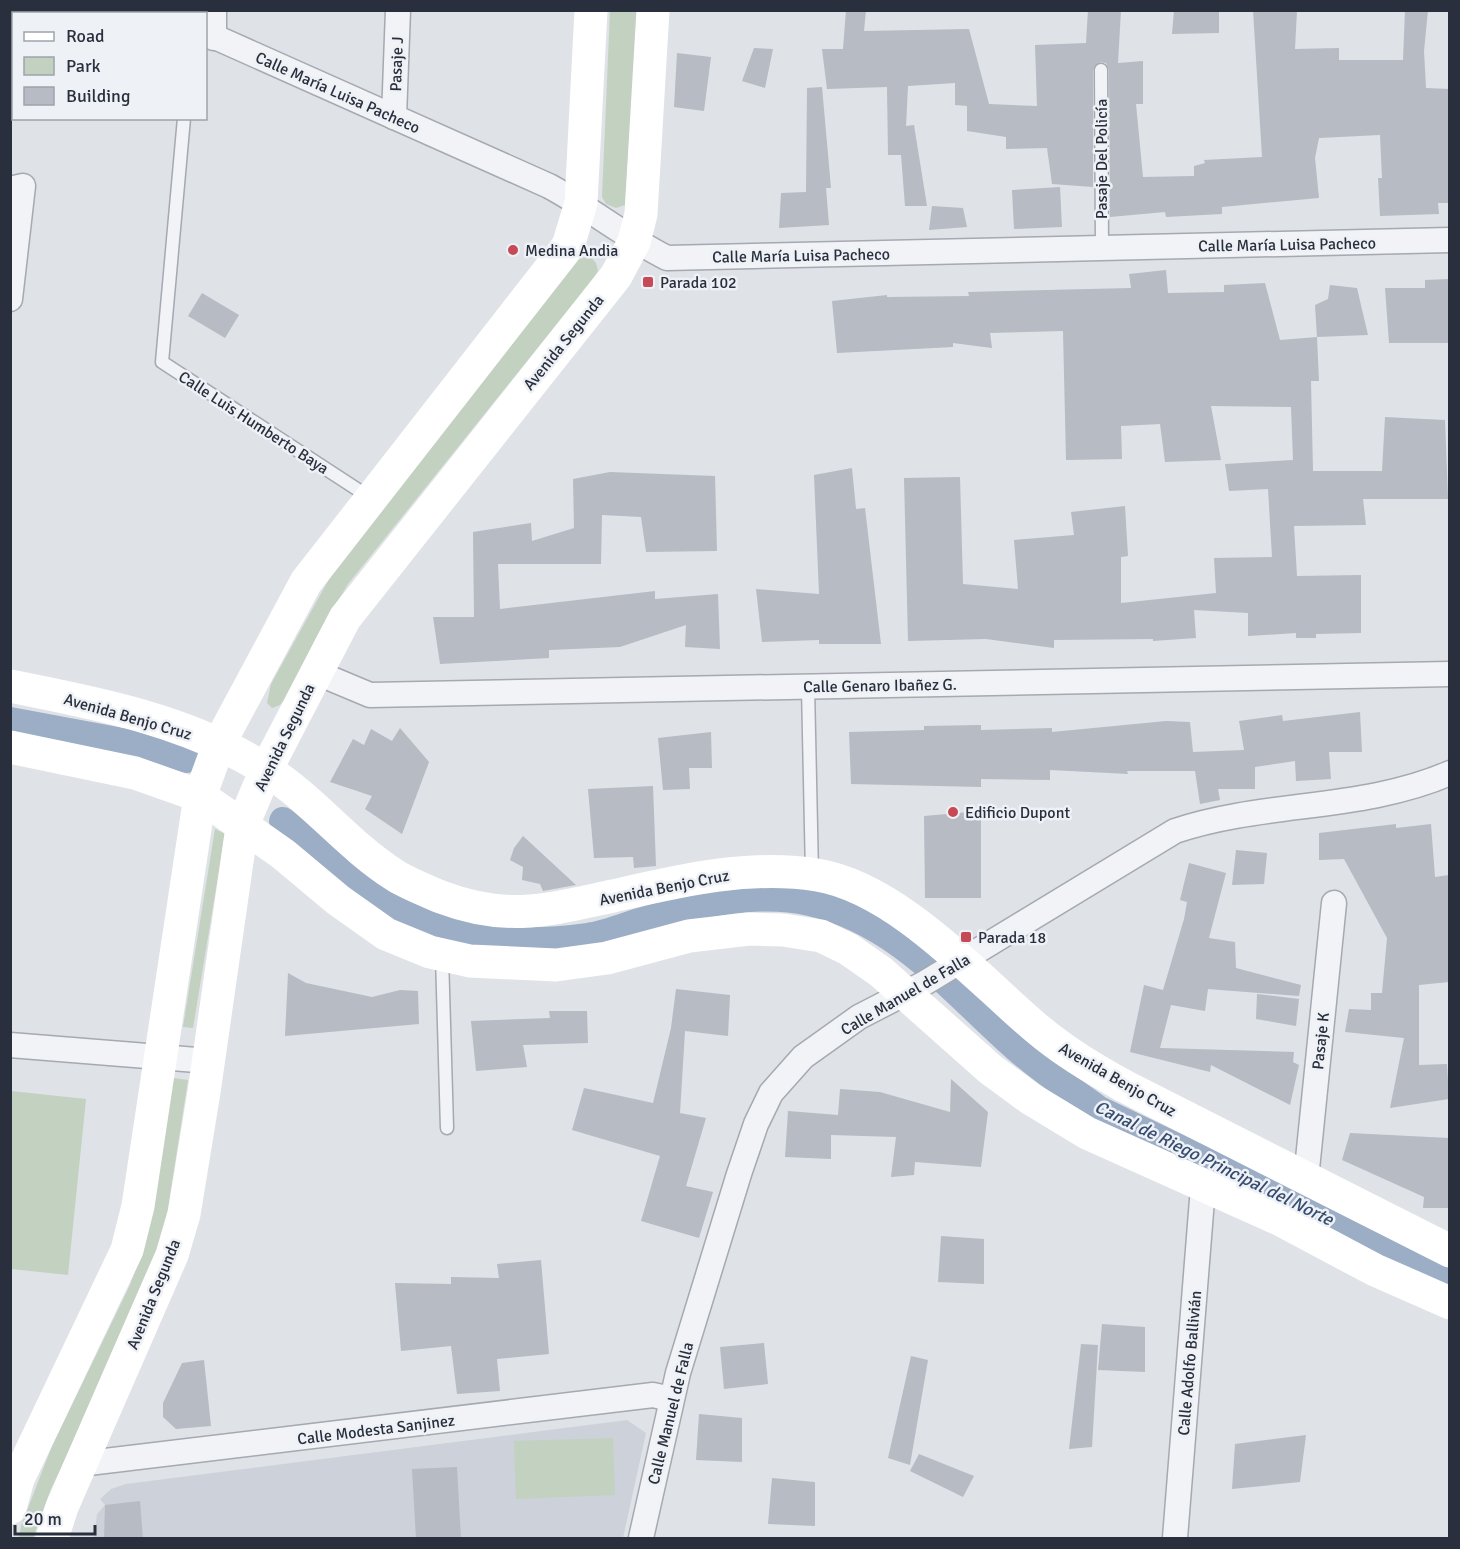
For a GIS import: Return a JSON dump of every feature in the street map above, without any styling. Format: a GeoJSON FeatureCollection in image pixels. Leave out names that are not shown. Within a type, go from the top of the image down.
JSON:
{"type":"FeatureCollection","features":[{"type":"Feature","properties":{"kind":"main road"},"geometry":{"type":"LineString","coordinates":[[10,1508],[18,1479],[127,1250],[138,1206],[200,796],[219,744],[306,582],[369,497],[568,246],[581,203],[591,10]]}},
{"type":"Feature","properties":{"kind":"main road","name":"Avenida Segunda"},"geometry":{"type":"LineString","coordinates":[[52,1539],[80,1464],[172,1255],[184,1214],[209,1061],[242,827],[266,770],[345,618],[616,276],[634,242],[641,214],[653,10]]}},
{"type":"Feature","properties":{"kind":"main road","name":"Avenida Benjo Cruz"},"geometry":{"type":"LineString","coordinates":[[10,686],[178,727],[219,744],[266,770],[396,876],[443,897],[487,910],[542,912],[703,877],[760,872],[812,875],[865,892],[910,920],[955,965],[1071,1056],[1449,1251]]}},
{"type":"Feature","properties":{"kind":"main road"},"geometry":{"type":"LineString","coordinates":[[10,747],[135,774],[200,796],[283,854],[338,900],[387,934],[442,955],[470,961],[556,965],[607,958],[689,936],[749,929],[783,930],[821,936],[848,949],[915,989],[990,1069],[1031,1099],[1087,1133],[1279,1219],[1375,1270],[1449,1303]]}},
{"type":"Feature","properties":{"kind":"street"},"geometry":{"type":"LineString","coordinates":[[210,35],[214,10]]}},
{"type":"Feature","properties":{"kind":"street","name":"Pasaje J"},"geometry":{"type":"LineString","coordinates":[[394,117],[398,10]]}},
{"type":"Feature","properties":{"kind":"street","name":"Calle María Luisa Pacheco"},"geometry":{"type":"LineString","coordinates":[[210,35],[581,203],[634,242],[666,258],[1449,240]]}},
{"type":"Feature","properties":{"kind":"street"},"geometry":{"type":"LineString","coordinates":[[10,189],[23,186],[10,299]]}},
{"type":"Feature","properties":{"kind":"street","name":"Calle Genaro Ibañez G."},"geometry":{"type":"LineString","coordinates":[[315,672],[370,695],[1449,674]]}},
{"type":"Feature","properties":{"kind":"street","name":"Calle Manuel de Falla"},"geometry":{"type":"LineString","coordinates":[[641,1539],[671,1399],[739,1174],[756,1124],[771,1094],[803,1057],[859,1017],[915,989],[1175,831],[1215,818],[1381,795],[1423,785],[1449,773]]}},
{"type":"Feature","properties":{"kind":"street","name":"Pasaje K"},"geometry":{"type":"LineString","coordinates":[[1306,1179],[1334,903]]}},
{"type":"Feature","properties":{"kind":"street"},"geometry":{"type":"LineString","coordinates":[[10,1045],[209,1061]]}},
{"type":"Feature","properties":{"kind":"street","name":"Calle Adolfo Ballivián"},"geometry":{"type":"LineString","coordinates":[[1175,1539],[1203,1186]]}},
{"type":"Feature","properties":{"kind":"street","name":"Calle Modesta Sanjinez"},"geometry":{"type":"LineString","coordinates":[[80,1464],[653,1395],[671,1399]]}},
{"type":"Feature","properties":{"kind":"lane","name":"Pasaje Del Policía"},"geometry":{"type":"LineString","coordinates":[[1101,70],[1102,248]]}},
{"type":"Feature","properties":{"kind":"lane","name":"Calle Luis Humberto Baya"},"geometry":{"type":"LineString","coordinates":[[184,120],[162,362],[369,497]]}},
{"type":"Feature","properties":{"kind":"lane"},"geometry":{"type":"LineString","coordinates":[[808,687],[812,875]]}},
{"type":"Feature","properties":{"kind":"lane"},"geometry":{"type":"LineString","coordinates":[[442,955],[447,1128]]}},
{"type":"Feature","properties":{"kind":"shaded area"},"geometry":{"type":"Polygon","coordinates":[[[627,1420],[646,1433],[623,1538],[94,1538],[97,1514],[105,1505],[100,1499],[111,1489],[126,1484],[627,1420]]]}},
{"type":"Feature","properties":{"kind":"green space"},"geometry":{"type":"Polygon","coordinates":[[[610,11],[638,11],[625,205],[616,208],[606,204],[602,197],[610,11]]]}},
{"type":"Feature","properties":{"kind":"green space"},"geometry":{"type":"Polygon","coordinates":[[[590,256],[596,263],[598,271],[593,279],[348,584],[319,632],[286,698],[280,705],[272,708],[267,703],[271,684],[334,570],[580,258],[590,256]]]}},
{"type":"Feature","properties":{"kind":"green space"},"geometry":{"type":"Polygon","coordinates":[[[215,829],[225,834],[193,1028],[183,1027],[215,829]]]}},
{"type":"Feature","properties":{"kind":"green space"},"geometry":{"type":"Polygon","coordinates":[[[173,1078],[188,1080],[165,1228],[131,1321],[51,1489],[33,1538],[19,1538],[21,1526],[52,1446],[130,1285],[146,1240],[173,1078]]]}},
{"type":"Feature","properties":{"kind":"green space"},"geometry":{"type":"Polygon","coordinates":[[[11,1091],[86,1099],[68,1275],[11,1269],[11,1091]]]}},
{"type":"Feature","properties":{"kind":"green space"},"geometry":{"type":"Polygon","coordinates":[[[613,1438],[615,1495],[516,1499],[514,1441],[613,1438]]]}},
{"type":"Feature","properties":{"kind":"building"},"geometry":{"type":"Polygon","coordinates":[[[846,10],[866,10],[864,31],[969,29],[989,104],[1037,106],[1035,45],[1086,43],[1088,10],[1121,10],[1118,63],[1143,61],[1143,104],[1136,104],[1143,177],[1194,176],[1194,166],[1205,163],[1204,160],[1262,157],[1253,10],[1297,10],[1295,49],[1339,48],[1339,60],[1403,60],[1405,10],[1428,10],[1424,51],[1426,88],[1449,89],[1449,203],[1438,203],[1439,214],[1380,216],[1378,178],[1382,178],[1380,135],[1319,138],[1315,158],[1319,198],[1222,207],[1222,214],[1166,217],[1165,212],[1110,217],[1109,70],[1106,63],[1100,62],[1093,70],[1093,187],[1052,184],[1047,148],[1006,149],[1006,137],[967,131],[967,106],[955,105],[955,83],[908,86],[906,126],[914,125],[927,206],[905,206],[901,155],[888,155],[887,87],[827,89],[822,49],[843,49],[846,10]]]}},
{"type":"Feature","properties":{"kind":"building"},"geometry":{"type":"Polygon","coordinates":[[[1174,10],[1219,10],[1219,33],[1172,34],[1174,10]]]}},
{"type":"Feature","properties":{"kind":"building"},"geometry":{"type":"Polygon","coordinates":[[[754,48],[773,49],[765,88],[742,81],[754,48]]]}},
{"type":"Feature","properties":{"kind":"building"},"geometry":{"type":"Polygon","coordinates":[[[677,53],[711,57],[704,111],[674,107],[677,53]]]}},
{"type":"Feature","properties":{"kind":"building"},"geometry":{"type":"Polygon","coordinates":[[[822,87],[831,188],[826,188],[829,225],[779,228],[781,193],[806,192],[807,88],[822,87]]]}},
{"type":"Feature","properties":{"kind":"building"},"geometry":{"type":"Polygon","coordinates":[[[1060,187],[1062,227],[1014,229],[1012,190],[1060,187]]]}},
{"type":"Feature","properties":{"kind":"building"},"geometry":{"type":"Polygon","coordinates":[[[932,206],[963,208],[967,227],[929,230],[932,206]]]}},
{"type":"Feature","properties":{"kind":"building"},"geometry":{"type":"Polygon","coordinates":[[[1166,270],[1168,293],[1224,292],[1224,285],[1265,283],[1280,340],[1317,337],[1319,381],[1311,381],[1313,471],[1382,471],[1385,417],[1445,420],[1448,499],[1363,499],[1366,525],[1294,526],[1297,576],[1361,575],[1361,633],[1316,634],[1316,638],[1296,638],[1296,633],[1248,636],[1248,613],[1194,610],[1196,638],[1153,641],[1153,639],[1054,640],[1054,648],[986,639],[908,641],[904,478],[960,477],[963,584],[1018,589],[1014,540],[1074,535],[1071,512],[1125,506],[1128,556],[1121,557],[1121,603],[1216,593],[1214,558],[1272,557],[1268,489],[1229,491],[1225,464],[1293,460],[1291,407],[1211,406],[1221,460],[1165,462],[1160,424],[1121,426],[1122,459],[1066,460],[1063,331],[990,333],[992,348],[953,343],[953,347],[837,353],[832,301],[887,295],[887,297],[969,296],[968,292],[1131,288],[1129,274],[1166,270]]]}},
{"type":"Feature","properties":{"kind":"building"},"geometry":{"type":"Polygon","coordinates":[[[1449,279],[1449,343],[1389,343],[1385,288],[1425,288],[1425,280],[1449,279]]]}},
{"type":"Feature","properties":{"kind":"building"},"geometry":{"type":"Polygon","coordinates":[[[1330,285],[1357,288],[1368,335],[1317,337],[1315,305],[1328,299],[1330,285]]]}},
{"type":"Feature","properties":{"kind":"building"},"geometry":{"type":"Polygon","coordinates":[[[202,293],[239,315],[225,338],[188,316],[202,293]]]}},
{"type":"Feature","properties":{"kind":"building"},"geometry":{"type":"Polygon","coordinates":[[[852,468],[856,509],[865,508],[881,644],[819,644],[819,640],[762,642],[756,589],[819,594],[814,475],[852,468]]]}},
{"type":"Feature","properties":{"kind":"building"},"geometry":{"type":"Polygon","coordinates":[[[610,472],[715,476],[717,551],[646,552],[641,517],[602,515],[601,564],[498,564],[500,609],[655,591],[655,599],[718,594],[720,649],[685,647],[686,625],[620,647],[549,650],[549,658],[440,664],[433,617],[474,617],[473,532],[531,523],[532,541],[574,528],[573,479],[610,472]]]}},
{"type":"Feature","properties":{"kind":"building"},"geometry":{"type":"Polygon","coordinates":[[[1360,712],[1362,752],[1329,752],[1331,779],[1296,781],[1295,761],[1255,767],[1255,789],[1218,789],[1220,800],[1200,804],[1195,771],[1127,771],[1128,774],[1050,770],[1050,780],[981,779],[981,787],[851,784],[849,732],[924,730],[924,726],[981,725],[981,730],[1052,728],[1052,732],[1166,721],[1190,722],[1193,752],[1244,750],[1239,721],[1282,715],[1283,721],[1360,712]]]}},
{"type":"Feature","properties":{"kind":"building"},"geometry":{"type":"Polygon","coordinates":[[[400,728],[429,762],[402,834],[365,809],[372,796],[330,782],[353,739],[364,745],[371,729],[392,741],[400,728]]]}},
{"type":"Feature","properties":{"kind":"building"},"geometry":{"type":"Polygon","coordinates":[[[711,732],[712,768],[689,768],[690,789],[663,790],[658,738],[711,732]]]}},
{"type":"Feature","properties":{"kind":"building"},"geometry":{"type":"Polygon","coordinates":[[[653,786],[656,866],[634,868],[633,857],[594,858],[588,789],[653,786]]]}},
{"type":"Feature","properties":{"kind":"building"},"geometry":{"type":"Polygon","coordinates":[[[981,811],[981,898],[925,898],[924,816],[981,811]]]}},
{"type":"Feature","properties":{"kind":"building"},"geometry":{"type":"Polygon","coordinates":[[[1396,824],[1396,828],[1431,824],[1435,877],[1449,875],[1449,982],[1419,985],[1419,1065],[1447,1064],[1449,1099],[1390,1108],[1404,1038],[1345,1032],[1349,1009],[1371,1010],[1371,993],[1382,993],[1387,938],[1344,859],[1319,860],[1319,833],[1396,824]]]}},
{"type":"Feature","properties":{"kind":"building"},"geometry":{"type":"Polygon","coordinates":[[[523,836],[576,885],[543,891],[540,884],[522,880],[523,867],[510,860],[514,848],[523,836]]]}},
{"type":"Feature","properties":{"kind":"building"},"geometry":{"type":"Polygon","coordinates":[[[1236,850],[1267,853],[1264,884],[1232,885],[1236,850]]]}},
{"type":"Feature","properties":{"kind":"building"},"geometry":{"type":"Polygon","coordinates":[[[1189,863],[1226,873],[1209,938],[1235,942],[1236,968],[1301,985],[1299,996],[1208,989],[1205,1011],[1171,1005],[1160,1048],[1294,1052],[1293,1062],[1299,1065],[1290,1105],[1211,1065],[1210,1072],[1130,1052],[1144,985],[1163,990],[1184,919],[1187,902],[1180,900],[1189,863]]]}},
{"type":"Feature","properties":{"kind":"building"},"geometry":{"type":"Polygon","coordinates":[[[288,973],[306,983],[372,997],[400,990],[418,991],[419,1024],[285,1036],[288,973]]]}},
{"type":"Feature","properties":{"kind":"building"},"geometry":{"type":"Polygon","coordinates":[[[676,989],[730,995],[728,1036],[685,1031],[680,1113],[706,1118],[686,1186],[713,1192],[699,1238],[641,1221],[660,1156],[572,1130],[584,1088],[653,1103],[671,1028],[676,989]]]}},
{"type":"Feature","properties":{"kind":"building"},"geometry":{"type":"Polygon","coordinates":[[[1257,994],[1299,999],[1296,1026],[1256,1019],[1257,994]]]}},
{"type":"Feature","properties":{"kind":"building"},"geometry":{"type":"Polygon","coordinates":[[[549,1011],[587,1011],[588,1043],[523,1045],[527,1067],[476,1071],[471,1021],[550,1018],[549,1011]]]}},
{"type":"Feature","properties":{"kind":"building"},"geometry":{"type":"Polygon","coordinates":[[[951,1079],[988,1112],[981,1167],[915,1162],[914,1175],[891,1177],[896,1137],[831,1135],[831,1159],[785,1157],[788,1111],[838,1115],[840,1089],[880,1092],[950,1112],[951,1079]]]}},
{"type":"Feature","properties":{"kind":"building"},"geometry":{"type":"Polygon","coordinates":[[[1350,1133],[1449,1138],[1449,1208],[1423,1208],[1424,1197],[1342,1160],[1350,1133]]]}},
{"type":"Feature","properties":{"kind":"building"},"geometry":{"type":"Polygon","coordinates":[[[941,1236],[984,1239],[984,1284],[938,1282],[941,1236]]]}},
{"type":"Feature","properties":{"kind":"building"},"geometry":{"type":"Polygon","coordinates":[[[541,1260],[549,1354],[497,1359],[500,1391],[457,1394],[451,1346],[401,1351],[395,1283],[451,1284],[451,1277],[499,1278],[497,1264],[541,1260]]]}},
{"type":"Feature","properties":{"kind":"building"},"geometry":{"type":"Polygon","coordinates":[[[1102,1324],[1145,1327],[1145,1372],[1098,1370],[1102,1324]]]}},
{"type":"Feature","properties":{"kind":"building"},"geometry":{"type":"Polygon","coordinates":[[[764,1343],[768,1384],[724,1389],[720,1347],[764,1343]]]}},
{"type":"Feature","properties":{"kind":"building"},"geometry":{"type":"Polygon","coordinates":[[[1081,1344],[1098,1345],[1092,1447],[1069,1449],[1081,1344]]]}},
{"type":"Feature","properties":{"kind":"building"},"geometry":{"type":"Polygon","coordinates":[[[911,1356],[928,1360],[910,1465],[888,1458],[911,1356]]]}},
{"type":"Feature","properties":{"kind":"building"},"geometry":{"type":"Polygon","coordinates":[[[204,1360],[211,1426],[176,1429],[163,1417],[163,1403],[182,1363],[204,1360]]]}},
{"type":"Feature","properties":{"kind":"building"},"geometry":{"type":"Polygon","coordinates":[[[699,1414],[742,1418],[742,1462],[696,1460],[699,1414]]]}},
{"type":"Feature","properties":{"kind":"building"},"geometry":{"type":"Polygon","coordinates":[[[1306,1435],[1300,1482],[1232,1489],[1235,1444],[1306,1435]]]}},
{"type":"Feature","properties":{"kind":"building"},"geometry":{"type":"Polygon","coordinates":[[[919,1454],[974,1476],[963,1497],[910,1471],[919,1454]]]}},
{"type":"Feature","properties":{"kind":"building"},"geometry":{"type":"Polygon","coordinates":[[[457,1467],[461,1539],[416,1539],[412,1469],[457,1467]]]}},
{"type":"Feature","properties":{"kind":"building"},"geometry":{"type":"Polygon","coordinates":[[[772,1478],[815,1482],[815,1526],[768,1524],[772,1478]]]}},
{"type":"Feature","properties":{"kind":"building"},"geometry":{"type":"Polygon","coordinates":[[[140,1501],[143,1539],[104,1539],[105,1505],[140,1501]]]}},
{"type":"Feature","properties":{"kind":"waterway","name":"Canal de Riego Principal del Norte"},"geometry":{"type":"LineString","coordinates":[[10,721],[144,746],[186,759]]}},
{"type":"Feature","properties":{"kind":"waterway","name":"Canal de Riego Principal del Norte"},"geometry":{"type":"LineString","coordinates":[[283,821],[353,879],[397,909],[442,929],[489,939],[538,941],[593,936],[701,905],[744,898],[788,898],[840,911],[869,924],[895,940],[942,979],[1021,1051],[1099,1110],[1450,1278]]}},
{"type":"Feature","properties":{"kind":"place","name":"Medina Andia"},"geometry":{"type":"Point","coordinates":[513,250]}},
{"type":"Feature","properties":{"kind":"place","name":"Parada 102"},"geometry":{"type":"Point","coordinates":[648,282]}},
{"type":"Feature","properties":{"kind":"place","name":"Edificio Dupont"},"geometry":{"type":"Point","coordinates":[953,812]}},
{"type":"Feature","properties":{"kind":"place","name":"Parada 18"},"geometry":{"type":"Point","coordinates":[966,937]}}]}
